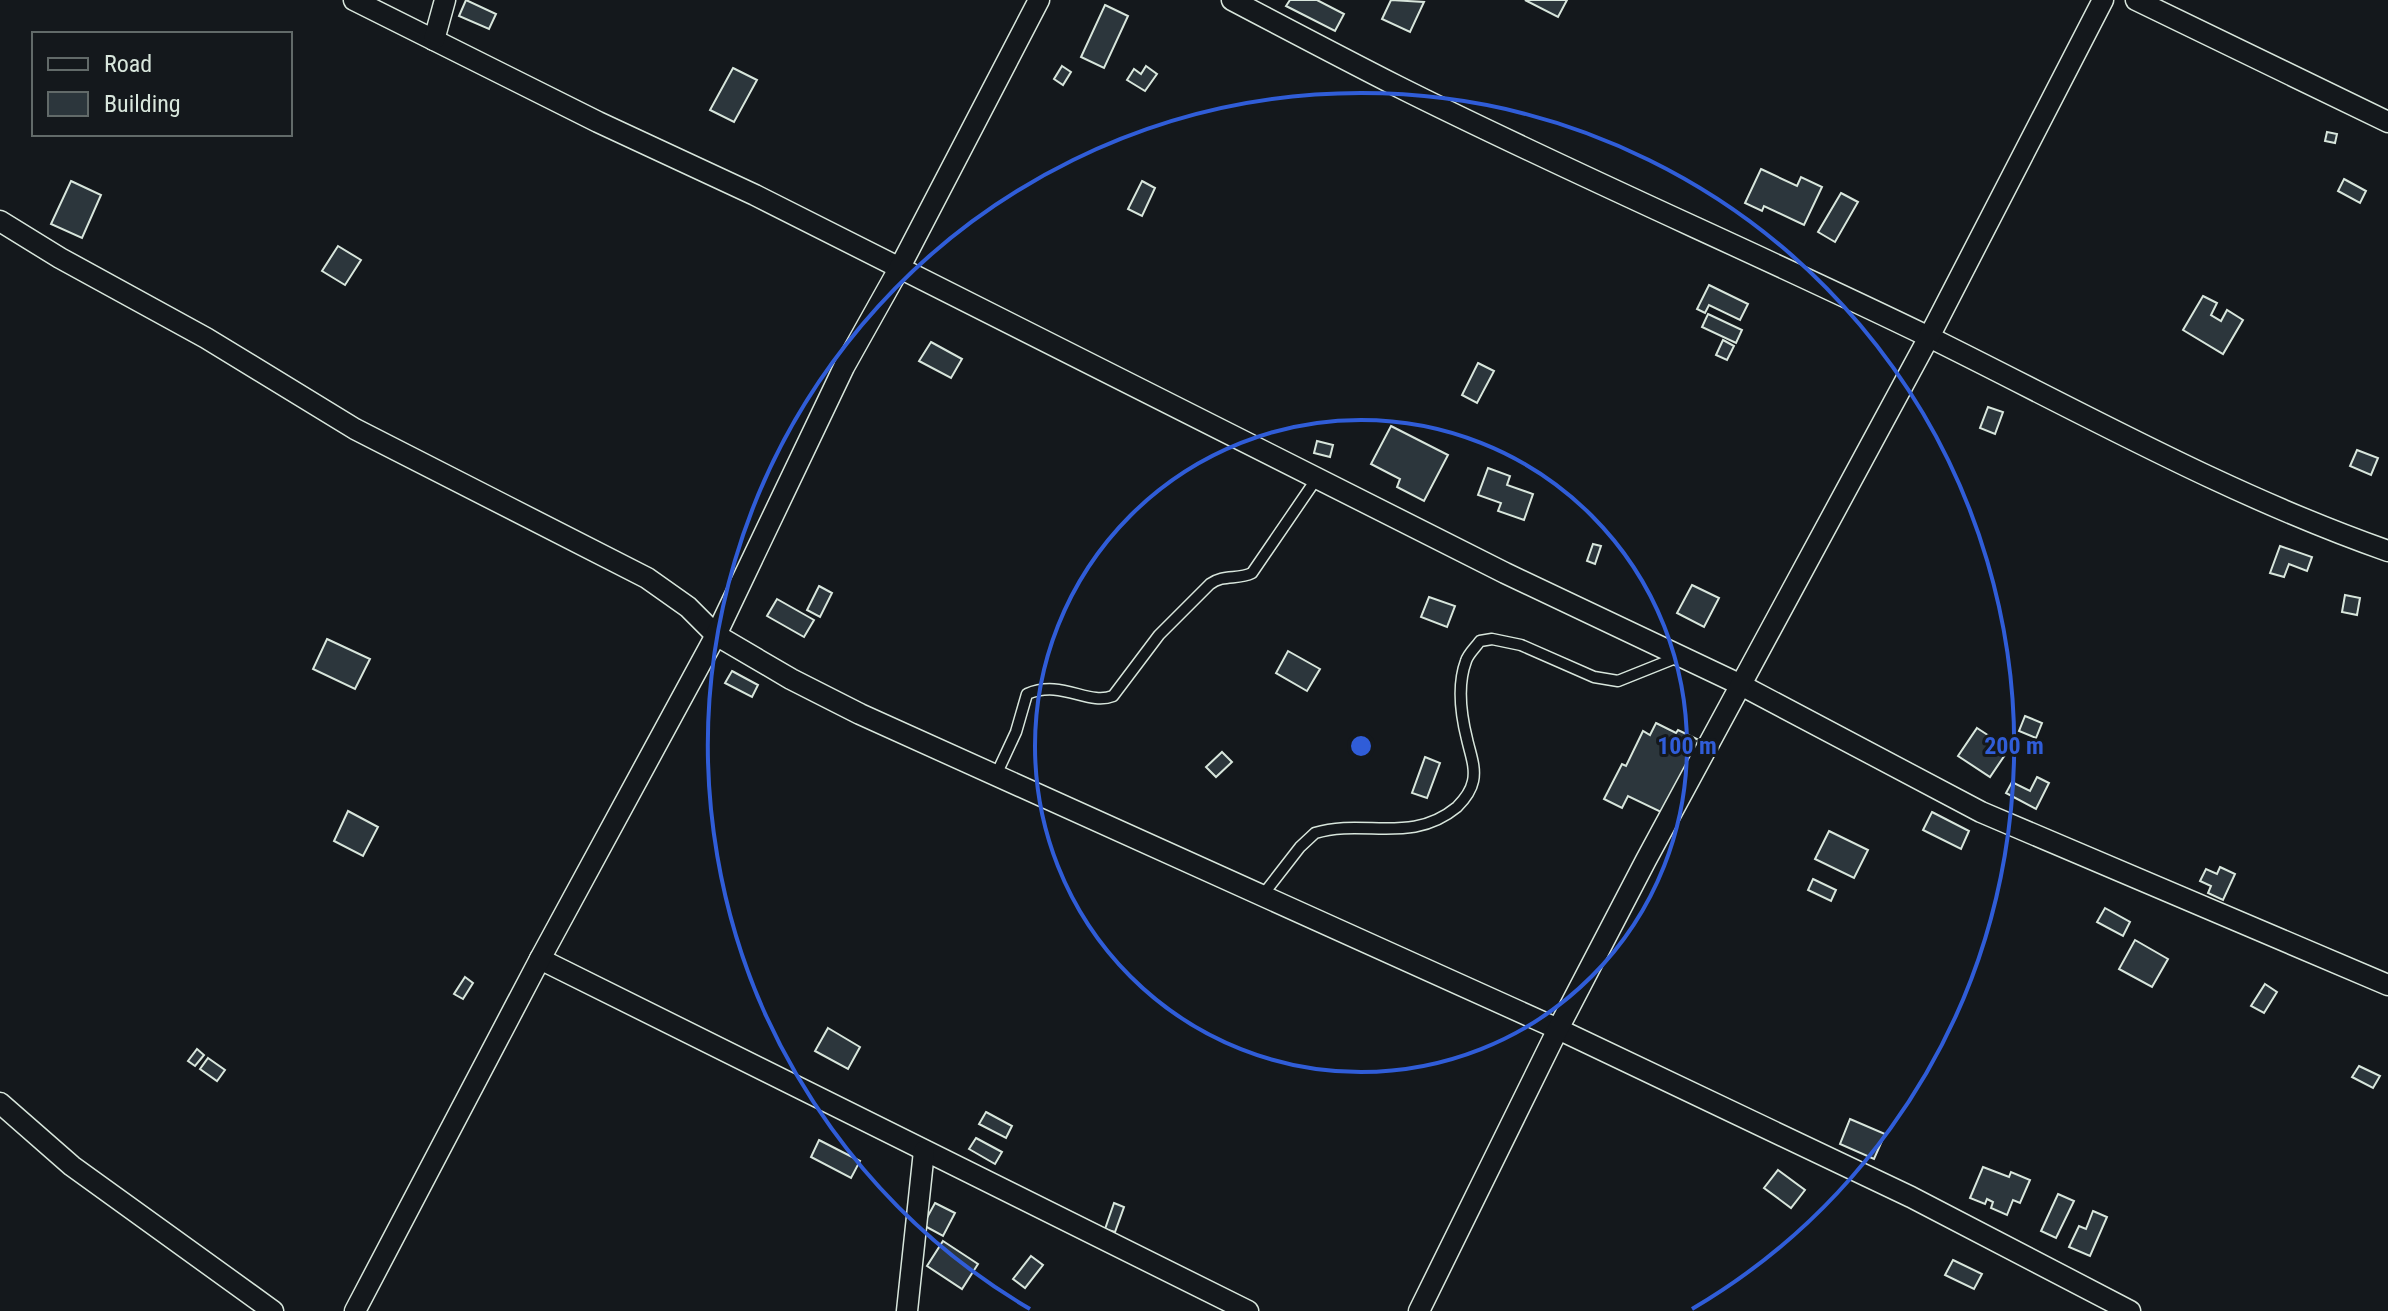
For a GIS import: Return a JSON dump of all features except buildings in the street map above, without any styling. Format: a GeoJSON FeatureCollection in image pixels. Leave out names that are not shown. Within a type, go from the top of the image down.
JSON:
{"type":"FeatureCollection","features":[{"type":"Feature","properties":{"kind":"street"},"geometry":{"type":"LineString","coordinates":[[354,0],[900,267],[1505,573],[1739,684],[1981,812],[2388,985]]}},
{"type":"Feature","properties":{"kind":"street"},"geometry":{"type":"LineString","coordinates":[[434,40],[445,0]]}},
{"type":"Feature","properties":{"kind":"street"},"geometry":{"type":"LineString","coordinates":[[355,1311],[540,959],[716,635],[844,367],[900,267],[1039,0]]}},
{"type":"Feature","properties":{"kind":"street"},"geometry":{"type":"LineString","coordinates":[[1232,0],[1399,87],[1929,337],[2082,416],[2205,474],[2388,551]]}},
{"type":"Feature","properties":{"kind":"street"},"geometry":{"type":"LineString","coordinates":[[1419,1311],[1558,1029],[1739,684],[1929,337],[2103,0]]}},
{"type":"Feature","properties":{"kind":"street"},"geometry":{"type":"LineString","coordinates":[[2136,0],[2388,122]]}},
{"type":"Feature","properties":{"kind":"street"},"geometry":{"type":"LineString","coordinates":[[0,221],[229,352],[355,429],[647,578],[688,607],[716,635],[791,679],[1558,1029],[1911,1197],[2130,1311]]}},
{"type":"Feature","properties":{"kind":"street"},"geometry":{"type":"LineString","coordinates":[[540,959],[1248,1311]]}},
{"type":"Feature","properties":{"kind":"street"},"geometry":{"type":"LineString","coordinates":[[0,1103],[72,1166],[273,1311]]}},
{"type":"Feature","properties":{"kind":"street"},"geometry":{"type":"LineString","coordinates":[[907,1311],[924,1151]]}},
{"type":"Feature","properties":{"kind":"lane"},"geometry":{"type":"LineString","coordinates":[[996,775],[1016,732],[1028,694],[1052,688],[1096,698],[1113,696],[1159,635],[1210,584],[1219,578],[1252,573],[1317,478]]}},
{"type":"Feature","properties":{"kind":"lane"},"geometry":{"type":"LineString","coordinates":[[1262,896],[1300,847],[1315,833],[1407,829],[1431,823],[1462,802],[1470,790],[1474,774],[1461,707],[1462,683],[1466,659],[1480,641],[1492,639],[1521,645],[1594,677],[1618,681],[1680,657]]}}]}
